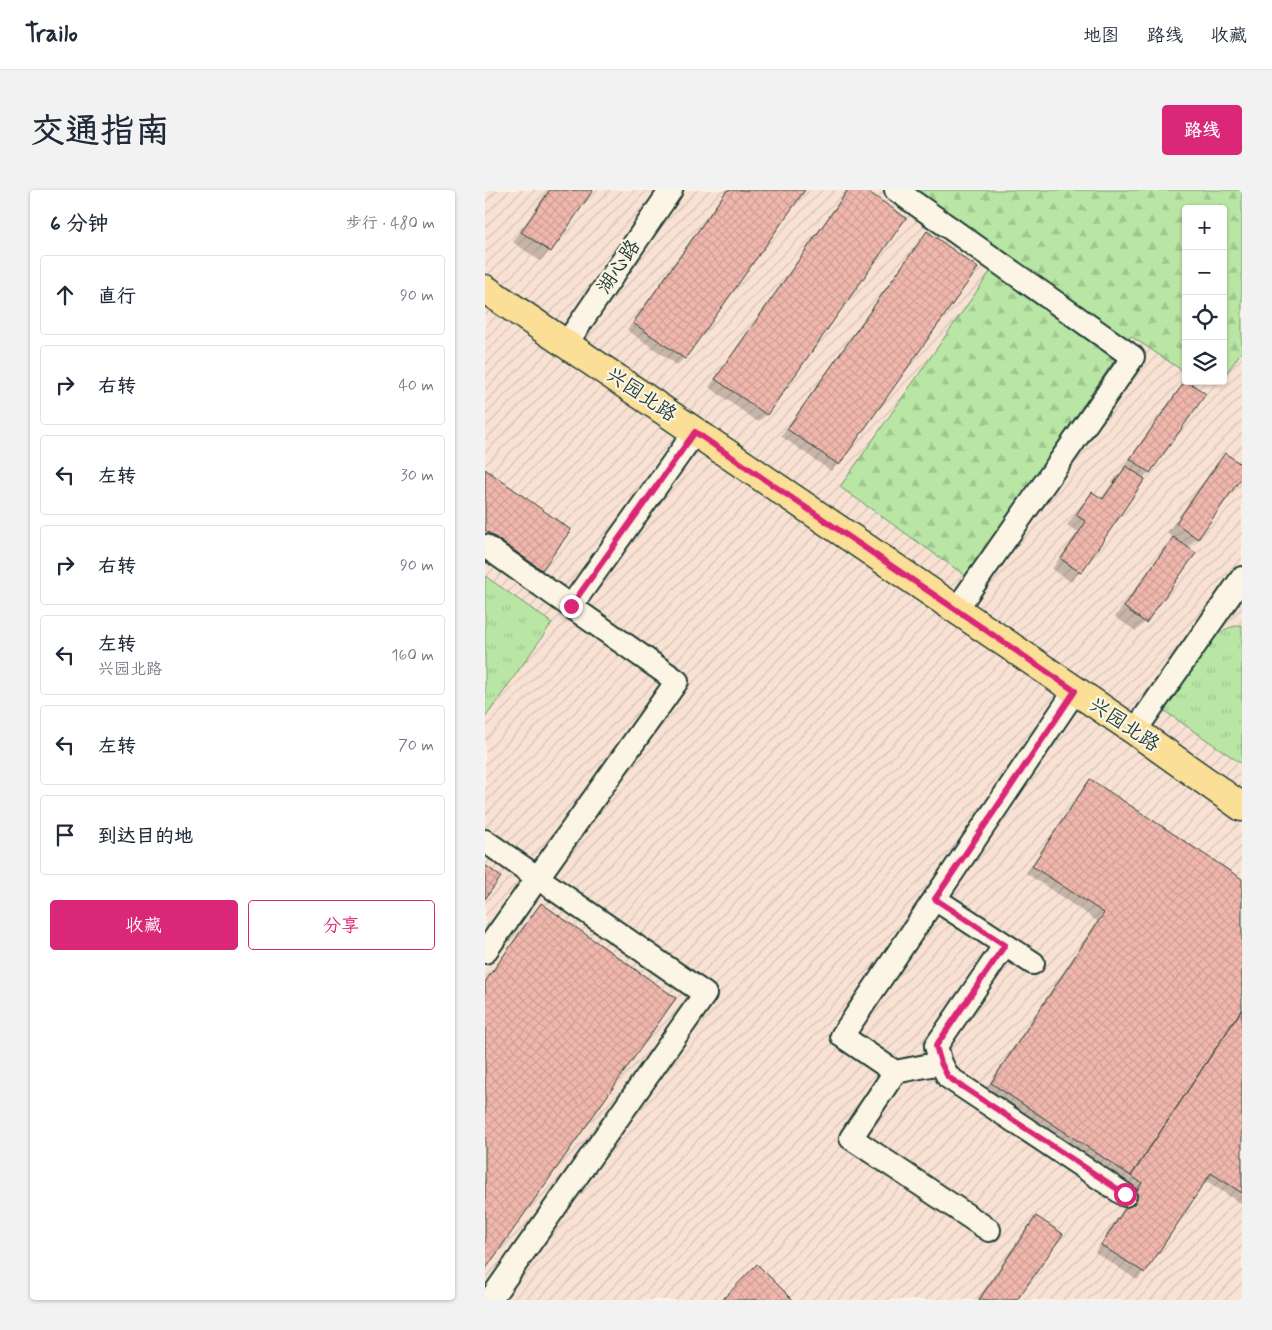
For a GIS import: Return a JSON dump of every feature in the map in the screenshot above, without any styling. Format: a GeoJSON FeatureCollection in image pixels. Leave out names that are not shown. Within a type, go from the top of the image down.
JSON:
{"type":"FeatureCollection","features":[{"type":"Feature","properties":{"kind":"main road","name":"兴园北路"},"geometry":{"type":"LineString","coordinates":[[485,289],[1135,731],[1242,807]]}},
{"type":"Feature","properties":{"kind":"street","name":"湖心路"},"geometry":{"type":"LineString","coordinates":[[566,344],[671,190]]}},
{"type":"Feature","properties":{"kind":"street"},"geometry":{"type":"LineString","coordinates":[[896,190],[1133,357],[956,610]]}},
{"type":"Feature","properties":{"kind":"street"},"geometry":{"type":"LineString","coordinates":[[571,606],[695,432]]}},
{"type":"Feature","properties":{"kind":"street"},"geometry":{"type":"LineString","coordinates":[[485,546],[677,681],[485,952]]}},
{"type":"Feature","properties":{"kind":"street"},"geometry":{"type":"LineString","coordinates":[[1135,731],[1241,581]]}},
{"type":"Feature","properties":{"kind":"street"},"geometry":{"type":"LineString","coordinates":[[895,1072],[842,1036],[1075,691]]}},
{"type":"Feature","properties":{"kind":"street"},"geometry":{"type":"LineString","coordinates":[[485,841],[705,994],[491,1300]]}},
{"type":"Feature","properties":{"kind":"street"},"geometry":{"type":"LineString","coordinates":[[935,899],[1033,963]]}},
{"type":"Feature","properties":{"kind":"street"},"geometry":{"type":"LineString","coordinates":[[1005,945],[936,1046],[941,1063],[948,1077],[1125,1194]]}},
{"type":"Feature","properties":{"kind":"street"},"geometry":{"type":"LineString","coordinates":[[941,1063],[895,1072],[851,1138],[989,1230]]}},
{"type":"Feature","properties":{"kind":"shaded area"},"geometry":{"type":"Polygon","coordinates":[[[485,190],[1242,190],[1242,1300],[485,1300],[485,190]]]}},
{"type":"Feature","properties":{"kind":"green space"},"geometry":{"type":"Polygon","coordinates":[[[908,190],[1242,190],[1242,351],[1227,372],[1227,205],[1182,205],[1182,370],[1131,336],[966,576],[840,487],[1002,255],[908,190]]]}},
{"type":"Feature","properties":{"kind":"green space"},"geometry":{"type":"Polygon","coordinates":[[[485,576],[552,623],[485,718],[485,576]]]}},
{"type":"Feature","properties":{"kind":"green space"},"geometry":{"type":"Polygon","coordinates":[[[1242,625],[1242,764],[1163,710],[1191,668],[1215,637],[1225,630],[1242,625]]]}},
{"type":"Feature","properties":{"kind":"building"},"geometry":{"type":"Polygon","coordinates":[[[550,190],[593,190],[551,252],[521,232],[550,190]]]}},
{"type":"Feature","properties":{"kind":"building"},"geometry":{"type":"Polygon","coordinates":[[[727,190],[805,190],[685,359],[633,323],[727,190]]]}},
{"type":"Feature","properties":{"kind":"building"},"geometry":{"type":"Polygon","coordinates":[[[848,190],[866,190],[906,218],[767,415],[715,379],[848,190]]]}},
{"type":"Feature","properties":{"kind":"building"},"geometry":{"type":"Polygon","coordinates":[[[927,231],[978,268],[839,465],[787,429],[927,231]]]}},
{"type":"Feature","properties":{"kind":"building"},"geometry":{"type":"Polygon","coordinates":[[[1182,385],[1193,385],[1206,394],[1150,473],[1130,459],[1182,385]]]}},
{"type":"Feature","properties":{"kind":"building"},"geometry":{"type":"Polygon","coordinates":[[[1225,453],[1242,465],[1242,477],[1198,539],[1176,523],[1225,453]]]}},
{"type":"Feature","properties":{"kind":"building"},"geometry":{"type":"Polygon","coordinates":[[[1126,466],[1145,479],[1081,573],[1061,559],[1086,522],[1076,515],[1092,492],[1103,499],[1126,466]]]}},
{"type":"Feature","properties":{"kind":"building"},"geometry":{"type":"Polygon","coordinates":[[[485,469],[571,530],[542,570],[485,530],[485,469]]]}},
{"type":"Feature","properties":{"kind":"building"},"geometry":{"type":"Polygon","coordinates":[[[1173,537],[1196,553],[1146,623],[1124,607],[1173,537]]]}},
{"type":"Feature","properties":{"kind":"building"},"geometry":{"type":"Polygon","coordinates":[[[1090,779],[1242,879],[1242,1009],[1131,1176],[991,1083],[1104,913],[1032,866],[1090,779]]]}},
{"type":"Feature","properties":{"kind":"building"},"geometry":{"type":"Polygon","coordinates":[[[485,865],[501,877],[485,899],[485,865]]]}},
{"type":"Feature","properties":{"kind":"building"},"geometry":{"type":"Polygon","coordinates":[[[541,903],[676,998],[485,1270],[485,982],[541,903]]]}},
{"type":"Feature","properties":{"kind":"building"},"geometry":{"type":"Polygon","coordinates":[[[1242,1009],[1242,1193],[1211,1173],[1145,1273],[1101,1245],[1142,1183],[1131,1176],[1242,1009]]]}},
{"type":"Feature","properties":{"kind":"building"},"geometry":{"type":"Polygon","coordinates":[[[1036,1216],[1063,1234],[1017,1300],[979,1300],[1036,1216]]]}},
{"type":"Feature","properties":{"kind":"building"},"geometry":{"type":"Polygon","coordinates":[[[757,1264],[793,1300],[722,1300],[757,1264]]]}},
{"type":"Feature","properties":{"kind":"route"},"geometry":{"type":"LineString","coordinates":[[571,606],[695,432],[1075,691],[935,899],[1005,945],[936,1046],[948,1077],[1125,1194]]}}]}
